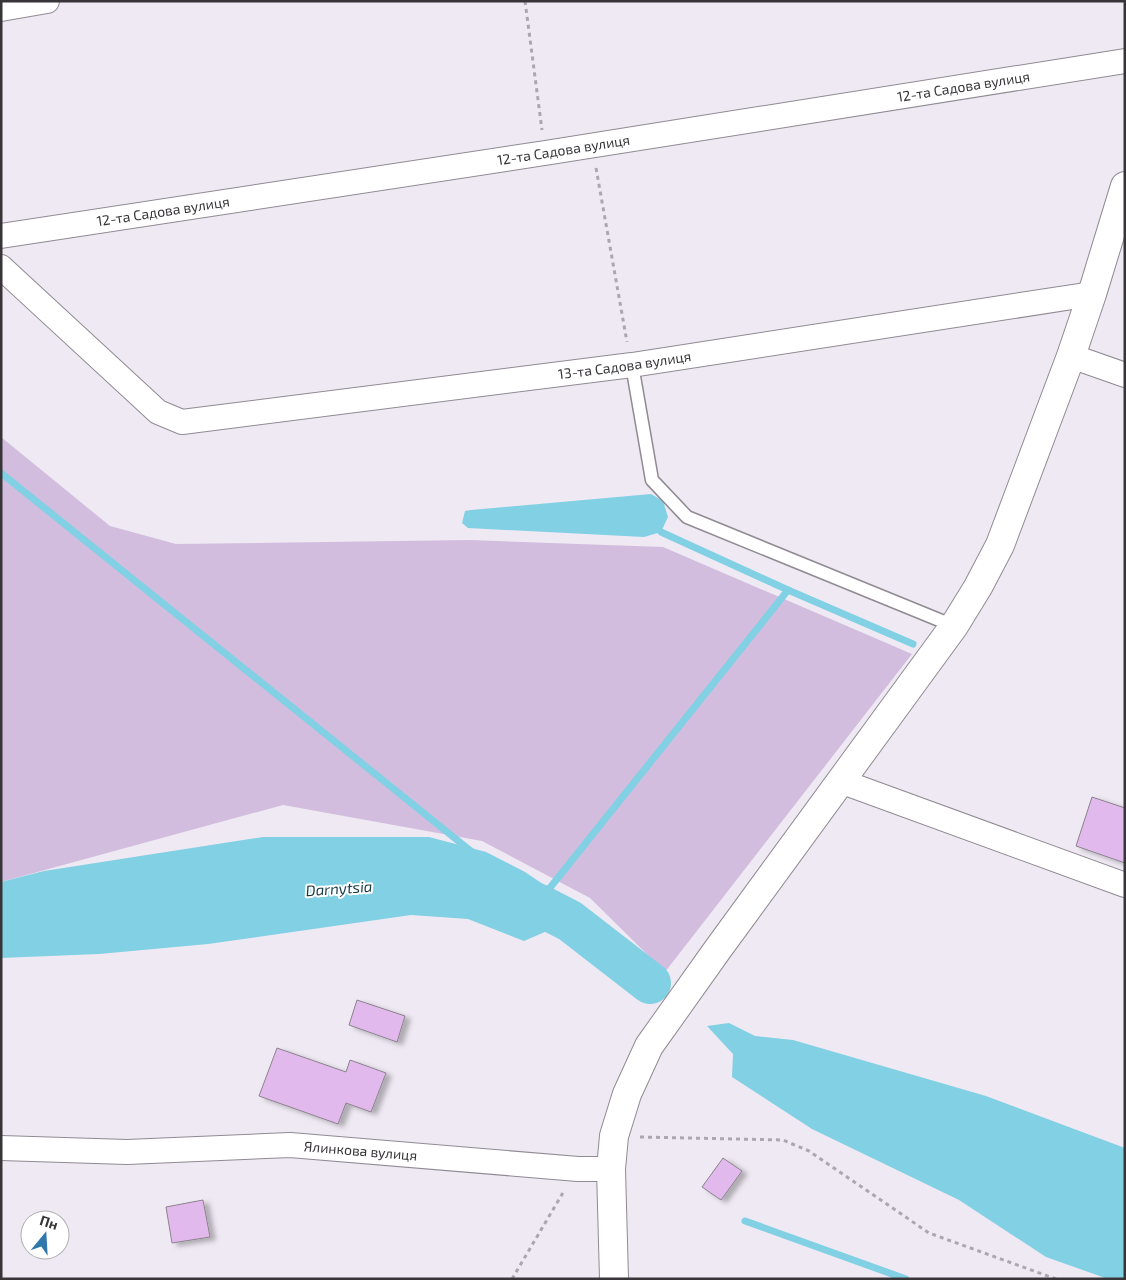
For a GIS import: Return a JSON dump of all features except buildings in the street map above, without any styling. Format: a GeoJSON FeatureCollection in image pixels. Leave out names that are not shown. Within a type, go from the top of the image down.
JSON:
{"type":"FeatureCollection","features":[{"type":"Feature","properties":{"kind":"street"},"geometry":{"type":"LineString","coordinates":[[1,9],[46,1]]}},
{"type":"Feature","properties":{"kind":"street","name":"12-та Садова вулиця"},"geometry":{"type":"LineString","coordinates":[[1,236],[591,146],[1125,61]]}},
{"type":"Feature","properties":{"kind":"street"},"geometry":{"type":"LineString","coordinates":[[614,1279],[611,1169],[614,1136],[627,1094],[649,1046],[954,626],[978,587],[1000,545],[1071,356],[1125,186]]}},
{"type":"Feature","properties":{"kind":"street","name":"13-та Садова вулиця"},"geometry":{"type":"LineString","coordinates":[[1,267],[158,412],[182,422],[632,365],[1092,294]]}},
{"type":"Feature","properties":{"kind":"street"},"geometry":{"type":"LineString","coordinates":[[1071,356],[1125,375]]}},
{"type":"Feature","properties":{"kind":"street"},"geometry":{"type":"LineString","coordinates":[[840,781],[1125,885]]}},
{"type":"Feature","properties":{"kind":"street","name":"Ялинкова вулиця"},"geometry":{"type":"LineString","coordinates":[[1,1148],[127,1152],[290,1145],[578,1169],[611,1169]]}},
{"type":"Feature","properties":{"kind":"lane"},"geometry":{"type":"LineString","coordinates":[[632,365],[652,480],[687,517],[954,626]]}},
{"type":"Feature","properties":{"kind":"path"},"geometry":{"type":"LineString","coordinates":[[525,1],[545,153]]}},
{"type":"Feature","properties":{"kind":"path"},"geometry":{"type":"LineString","coordinates":[[591,146],[632,365]]}},
{"type":"Feature","properties":{"kind":"path"},"geometry":{"type":"LineString","coordinates":[[614,1136],[783,1140],[809,1151],[928,1234],[1056,1279]]}},
{"type":"Feature","properties":{"kind":"path"},"geometry":{"type":"LineString","coordinates":[[512,1279],[578,1169]]}},
{"type":"Feature","properties":{"kind":"shaded area"},"geometry":{"type":"Polygon","coordinates":[[[1,437],[110,526],[176,544],[470,540],[663,547],[912,654],[665,972],[590,898],[482,841],[283,805],[1,882],[1,437]]]}},
{"type":"Feature","properties":{"kind":"water"},"geometry":{"type":"Polygon","coordinates":[[[651,494],[663,501],[668,517],[661,532],[644,537],[468,528],[462,523],[465,511],[471,510],[651,494]]]}},
{"type":"Feature","properties":{"kind":"water"},"geometry":{"type":"Polygon","coordinates":[[[263,837],[429,837],[486,852],[525,872],[574,905],[570,921],[524,941],[468,919],[411,915],[208,944],[99,954],[1,958],[1,882],[44,871],[263,837]]]}},
{"type":"Feature","properties":{"kind":"water"},"geometry":{"type":"Polygon","coordinates":[[[729,1023],[755,1036],[793,1040],[986,1096],[1125,1148],[1125,1279],[1108,1279],[1046,1257],[959,1200],[812,1129],[732,1077],[733,1054],[707,1026],[729,1023]]]}},
{"type":"Feature","properties":{"kind":"waterway"},"geometry":{"type":"LineString","coordinates":[[1,473],[472,852]]}},
{"type":"Feature","properties":{"kind":"waterway"},"geometry":{"type":"LineString","coordinates":[[545,894],[788,590],[661,532]]}},
{"type":"Feature","properties":{"kind":"waterway"},"geometry":{"type":"LineString","coordinates":[[788,590],[913,644]]}},
{"type":"Feature","properties":{"kind":"waterway","name":"Darnytsia"},"geometry":{"type":"LineString","coordinates":[[517,897],[537,904],[570,921],[650,983]]}},
{"type":"Feature","properties":{"kind":"waterway"},"geometry":{"type":"LineString","coordinates":[[745,1221],[906,1279]]}}]}
